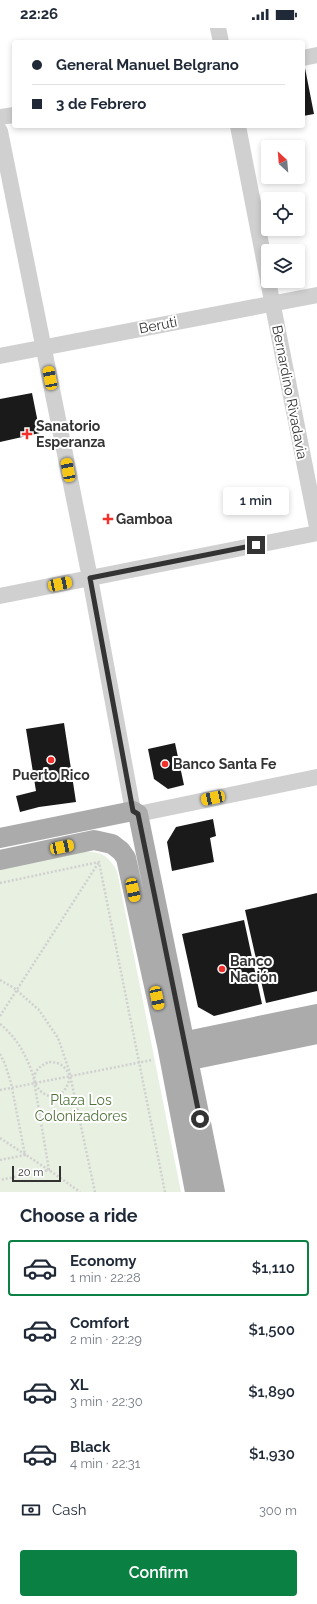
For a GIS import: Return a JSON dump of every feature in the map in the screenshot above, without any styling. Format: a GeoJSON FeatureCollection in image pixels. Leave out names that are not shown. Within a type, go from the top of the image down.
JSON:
{"type":"FeatureCollection","features":[{"type":"Feature","properties":{"kind":"main road"},"geometry":{"type":"LineString","coordinates":[[0,838],[135,812],[176,1054],[195,1192]]}},
{"type":"Feature","properties":{"kind":"main road"},"geometry":{"type":"LineString","coordinates":[[0,860],[94,840],[116,847],[126,858],[176,1054],[215,1192]]}},
{"type":"Feature","properties":{"kind":"main road"},"geometry":{"type":"LineString","coordinates":[[176,1054],[317,1014]]}},
{"type":"Feature","properties":{"kind":"main road"},"geometry":{"type":"LineString","coordinates":[[176,1054],[317,1034]]}},
{"type":"Feature","properties":{"kind":"street"},"geometry":{"type":"LineString","coordinates":[[218,28],[221,40]]}},
{"type":"Feature","properties":{"kind":"street"},"geometry":{"type":"LineString","coordinates":[[305,58],[317,55]]}},
{"type":"Feature","properties":{"kind":"street"},"geometry":{"type":"LineString","coordinates":[[0,117],[12,115]]}},
{"type":"Feature","properties":{"kind":"street","name":"Bernardino Rivadavia"},"geometry":{"type":"LineString","coordinates":[[238,128],[261,245]]}},
{"type":"Feature","properties":{"kind":"street"},"geometry":{"type":"LineString","coordinates":[[0,132],[90,578],[135,812],[317,777]]}},
{"type":"Feature","properties":{"kind":"street","name":"Bernardino Rivadavia"},"geometry":{"type":"LineString","coordinates":[[270,288],[317,527]]}},
{"type":"Feature","properties":{"kind":"street","name":"Beruti"},"geometry":{"type":"LineString","coordinates":[[0,356],[317,295]]}},
{"type":"Feature","properties":{"kind":"street"},"geometry":{"type":"LineString","coordinates":[[0,596],[317,533]]}},
{"type":"Feature","properties":{"kind":"path"},"geometry":{"type":"LineString","coordinates":[[0,1016],[99,862],[116,847]]}},
{"type":"Feature","properties":{"kind":"path"},"geometry":{"type":"LineString","coordinates":[[0,883],[99,862]]}},
{"type":"Feature","properties":{"kind":"path"},"geometry":{"type":"LineString","coordinates":[[99,862],[165,1192]]}},
{"type":"Feature","properties":{"kind":"path"},"geometry":{"type":"LineString","coordinates":[[0,980],[17,990],[39,1010],[58,1038],[70,1076],[95,1192]]}},
{"type":"Feature","properties":{"kind":"path"},"geometry":{"type":"LineString","coordinates":[[0,1024],[11,1033],[23,1051],[28,1062],[34,1083],[49,1170]]}},
{"type":"Feature","properties":{"kind":"path"},"geometry":{"type":"LineString","coordinates":[[0,1054],[6,1064],[12,1088],[25,1155]]}},
{"type":"Feature","properties":{"kind":"path"},"geometry":{"type":"LineString","coordinates":[[0,1090],[176,1054]]}},
{"type":"Feature","properties":{"kind":"path"},"geometry":{"type":"LineString","coordinates":[[49,1062],[60,1063],[70,1076],[67,1088],[58,1095],[46,1096],[37,1089],[34,1083],[39,1067],[49,1062]]}},
{"type":"Feature","properties":{"kind":"path"},"geometry":{"type":"LineString","coordinates":[[0,1138],[80,1192]]}},
{"type":"Feature","properties":{"kind":"path"},"geometry":{"type":"LineString","coordinates":[[0,1160],[25,1155]]}},
{"type":"Feature","properties":{"kind":"path"},"geometry":{"type":"LineString","coordinates":[[0,1180],[49,1170]]}},
{"type":"Feature","properties":{"kind":"green space","name":"Plaza Los Colonizadores"},"geometry":{"type":"Polygon","coordinates":[[[80,852],[93,852],[106,857],[117,871],[181,1192],[0,1192],[0,869],[80,852]]]}},
{"type":"Feature","properties":{"kind":"building"},"geometry":{"type":"Polygon","coordinates":[[[305,68],[314,114],[305,116],[305,68]]]}},
{"type":"Feature","properties":{"kind":"building"},"geometry":{"type":"Polygon","coordinates":[[[32,393],[40,433],[0,442],[0,399],[32,393]]]}},
{"type":"Feature","properties":{"kind":"building","name":"Puerto Rico"},"geometry":{"type":"Polygon","coordinates":[[[64,723],[76,802],[39,807],[20,812],[16,796],[36,791],[26,729],[64,723]]]}},
{"type":"Feature","properties":{"kind":"building","name":"Banco Santa Fe"},"geometry":{"type":"Polygon","coordinates":[[[175,743],[184,785],[168,789],[154,779],[148,749],[175,743]]]}},
{"type":"Feature","properties":{"kind":"building"},"geometry":{"type":"Polygon","coordinates":[[[213,819],[216,836],[210,838],[214,862],[172,871],[167,842],[176,827],[213,819]]]}},
{"type":"Feature","properties":{"kind":"building"},"geometry":{"type":"Polygon","coordinates":[[[317,893],[317,991],[266,1003],[245,910],[317,893]]]}},
{"type":"Feature","properties":{"kind":"building","name":"Banco Nación"},"geometry":{"type":"Polygon","coordinates":[[[244,920],[262,1004],[214,1016],[198,1007],[182,934],[244,920]]]}},
{"type":"Feature","properties":{"kind":"place","name":"Sanatorio Esperanza"},"geometry":{"type":"Point","coordinates":[27,434]}},
{"type":"Feature","properties":{"kind":"place","name":"Gamboa"},"geometry":{"type":"Point","coordinates":[108,519]}},
{"type":"Feature","properties":{"kind":"place","name":"Puerto Rico"},"geometry":{"type":"Point","coordinates":[51,760]}},
{"type":"Feature","properties":{"kind":"place","name":"Banco Santa Fe"},"geometry":{"type":"Point","coordinates":[165,764]}},
{"type":"Feature","properties":{"kind":"place","name":"Banco Nación"},"geometry":{"type":"Point","coordinates":[222,969]}},
{"type":"Feature","properties":{"kind":"route"},"geometry":{"type":"LineString","coordinates":[[200,1119],[138,814],[133,811],[90,578],[256,545]]}}]}
